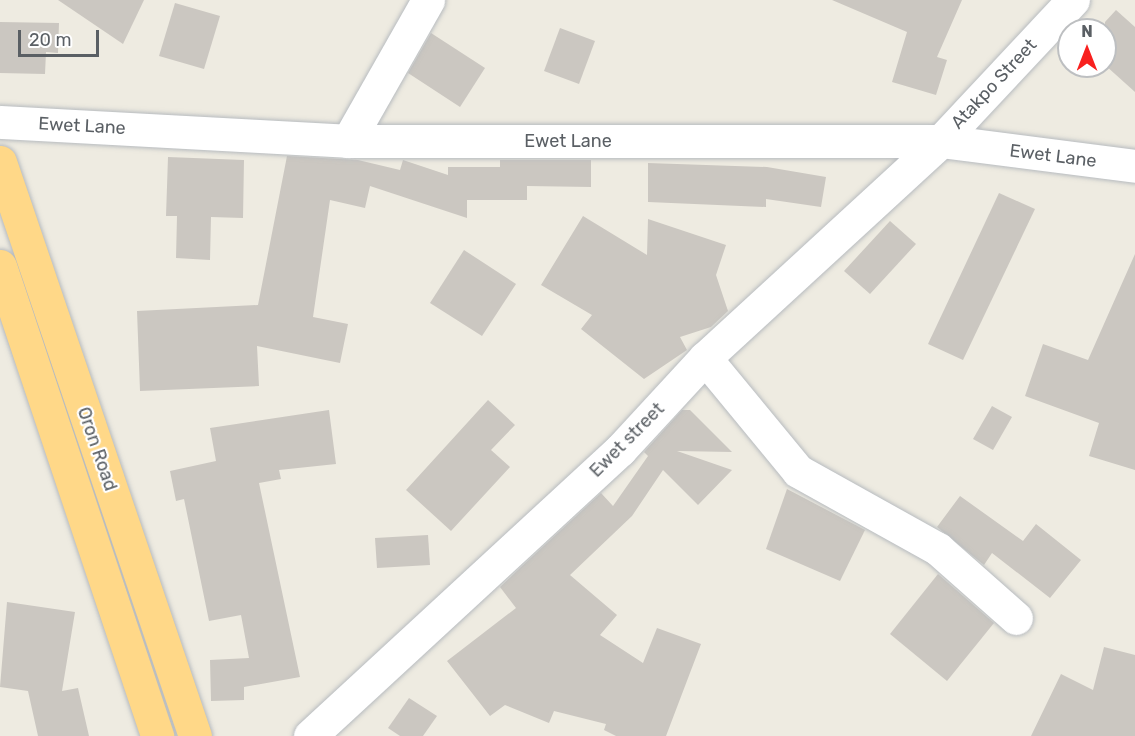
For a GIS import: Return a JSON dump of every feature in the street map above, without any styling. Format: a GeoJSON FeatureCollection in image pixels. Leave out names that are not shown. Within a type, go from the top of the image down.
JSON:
{"type":"FeatureCollection","features":[{"type":"Feature","properties":{"kind":"highway","name":"Oron Road"},"geometry":{"type":"LineString","coordinates":[[0,162],[195,736]]}},
{"type":"Feature","properties":{"kind":"highway","name":"Oron Road"},"geometry":{"type":"LineString","coordinates":[[0,266],[158,736]]}},
{"type":"Feature","properties":{"kind":"street"},"geometry":{"type":"LineString","coordinates":[[348,141],[428,0]]}},
{"type":"Feature","properties":{"kind":"street","name":"Atakpo Street"},"geometry":{"type":"LineString","coordinates":[[941,141],[1073,0]]}},
{"type":"Feature","properties":{"kind":"street","name":"Ewet Lane"},"geometry":{"type":"LineString","coordinates":[[0,122],[348,141],[941,141],[1135,166]]}},
{"type":"Feature","properties":{"kind":"street","name":"Ewet street"},"geometry":{"type":"LineString","coordinates":[[310,736],[620,450],[705,358],[941,141]]}},
{"type":"Feature","properties":{"kind":"street"},"geometry":{"type":"LineString","coordinates":[[705,358],[798,471],[938,549],[1016,618]]}},
{"type":"Feature","properties":{"kind":"building"},"geometry":{"type":"Polygon","coordinates":[[[58,0],[144,0],[123,44],[58,0]]]}},
{"type":"Feature","properties":{"kind":"building"},"geometry":{"type":"Polygon","coordinates":[[[832,0],[962,0],[937,57],[947,60],[936,95],[892,82],[907,32],[832,0]]]}},
{"type":"Feature","properties":{"kind":"building"},"geometry":{"type":"Polygon","coordinates":[[[175,3],[220,16],[204,69],[159,56],[175,3]]]}},
{"type":"Feature","properties":{"kind":"building"},"geometry":{"type":"Polygon","coordinates":[[[1116,10],[1135,27],[1135,92],[1117,76],[1117,18],[1109,18],[1116,10]]]}},
{"type":"Feature","properties":{"kind":"building"},"geometry":{"type":"Polygon","coordinates":[[[0,22],[59,23],[58,53],[46,52],[45,74],[0,73],[0,22]]]}},
{"type":"Feature","properties":{"kind":"building"},"geometry":{"type":"Polygon","coordinates":[[[560,28],[595,41],[579,84],[544,71],[560,28]]]}},
{"type":"Feature","properties":{"kind":"building"},"geometry":{"type":"Polygon","coordinates":[[[431,33],[485,68],[460,107],[408,73],[431,33]]]}},
{"type":"Feature","properties":{"kind":"building"},"geometry":{"type":"Polygon","coordinates":[[[287,156],[358,160],[400,170],[403,160],[448,175],[448,167],[500,167],[500,160],[591,160],[591,187],[527,186],[527,200],[467,200],[467,218],[370,186],[365,208],[330,200],[313,317],[348,324],[340,363],[257,346],[259,386],[140,391],[137,311],[258,305],[287,156]]]}},
{"type":"Feature","properties":{"kind":"building"},"geometry":{"type":"Polygon","coordinates":[[[168,157],[244,160],[243,218],[211,217],[210,260],[176,258],[177,216],[166,216],[168,157]]]}},
{"type":"Feature","properties":{"kind":"building"},"geometry":{"type":"Polygon","coordinates":[[[648,163],[767,167],[826,177],[821,207],[766,199],[766,207],[648,202],[648,163]]]}},
{"type":"Feature","properties":{"kind":"building"},"geometry":{"type":"Polygon","coordinates":[[[999,193],[1035,209],[963,360],[928,344],[999,193]]]}},
{"type":"Feature","properties":{"kind":"building"},"geometry":{"type":"Polygon","coordinates":[[[583,216],[647,255],[648,219],[726,245],[716,275],[728,311],[711,327],[680,337],[687,350],[644,379],[581,329],[592,315],[541,285],[583,216]]]}},
{"type":"Feature","properties":{"kind":"building"},"geometry":{"type":"Polygon","coordinates":[[[890,221],[916,244],[870,294],[844,271],[890,221]]]}},
{"type":"Feature","properties":{"kind":"building"},"geometry":{"type":"Polygon","coordinates":[[[464,250],[516,284],[482,336],[430,303],[464,250]]]}},
{"type":"Feature","properties":{"kind":"building"},"geometry":{"type":"Polygon","coordinates":[[[1135,254],[1135,470],[1089,456],[1099,423],[1025,396],[1043,344],[1088,360],[1135,254]]]}},
{"type":"Feature","properties":{"kind":"building"},"geometry":{"type":"Polygon","coordinates":[[[488,400],[515,425],[491,450],[510,467],[451,531],[406,490],[488,400]]]}},
{"type":"Feature","properties":{"kind":"building"},"geometry":{"type":"Polygon","coordinates":[[[992,406],[1012,417],[993,450],[973,439],[992,406]]]}},
{"type":"Feature","properties":{"kind":"building"},"geometry":{"type":"Polygon","coordinates":[[[329,410],[336,464],[279,470],[281,479],[259,483],[300,677],[244,687],[244,700],[211,701],[210,660],[249,658],[241,615],[209,621],[184,499],[176,501],[170,471],[216,461],[210,428],[329,410]]]}},
{"type":"Feature","properties":{"kind":"building"},"geometry":{"type":"Polygon","coordinates":[[[682,410],[690,410],[732,452],[677,451],[732,470],[698,505],[663,470],[632,516],[570,575],[617,615],[600,635],[643,663],[657,628],[701,644],[666,736],[616,736],[604,730],[606,724],[554,711],[549,723],[505,705],[490,716],[447,661],[516,608],[500,587],[521,567],[601,493],[613,506],[648,456],[644,452],[682,410]]]}},
{"type":"Feature","properties":{"kind":"building"},"geometry":{"type":"Polygon","coordinates":[[[787,489],[865,530],[840,581],[766,549],[787,489]]]}},
{"type":"Feature","properties":{"kind":"building"},"geometry":{"type":"Polygon","coordinates":[[[960,496],[1023,541],[1036,524],[1081,560],[1050,598],[992,553],[984,565],[937,527],[960,496]]]}},
{"type":"Feature","properties":{"kind":"building"},"geometry":{"type":"Polygon","coordinates":[[[428,535],[430,565],[377,568],[375,538],[428,535]]]}},
{"type":"Feature","properties":{"kind":"building"},"geometry":{"type":"Polygon","coordinates":[[[938,574],[994,623],[947,681],[890,634],[938,574]]]}},
{"type":"Feature","properties":{"kind":"building"},"geometry":{"type":"Polygon","coordinates":[[[7,602],[75,612],[62,691],[78,688],[89,736],[38,736],[28,691],[0,687],[7,602]]]}},
{"type":"Feature","properties":{"kind":"building"},"geometry":{"type":"Polygon","coordinates":[[[1104,647],[1135,655],[1135,736],[1031,736],[1061,674],[1093,690],[1104,647]]]}},
{"type":"Feature","properties":{"kind":"building"},"geometry":{"type":"Polygon","coordinates":[[[409,698],[437,716],[423,736],[400,736],[388,728],[409,698]]]}}]}
